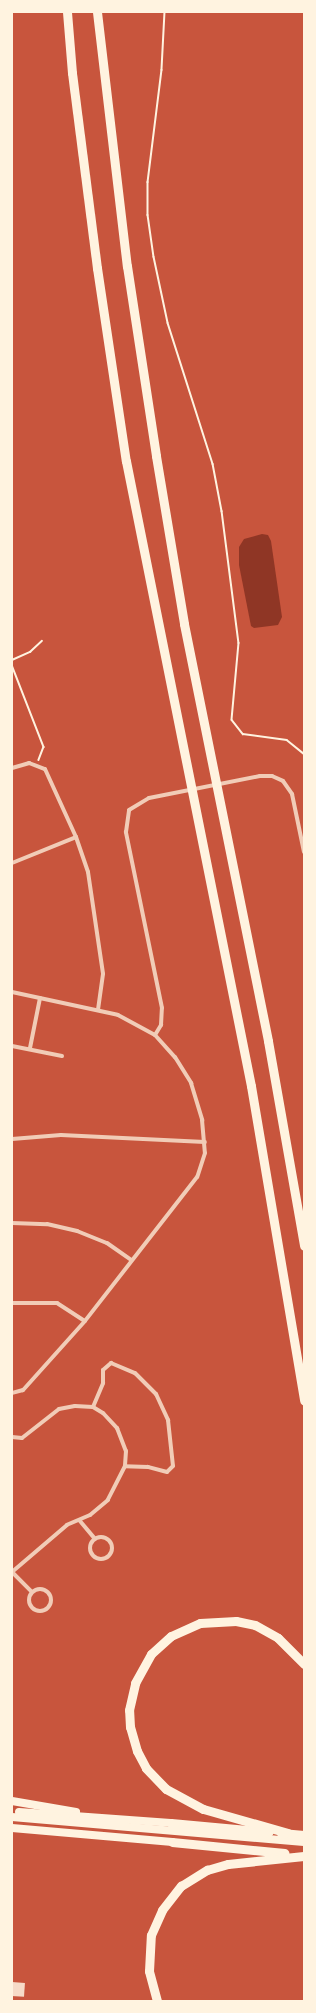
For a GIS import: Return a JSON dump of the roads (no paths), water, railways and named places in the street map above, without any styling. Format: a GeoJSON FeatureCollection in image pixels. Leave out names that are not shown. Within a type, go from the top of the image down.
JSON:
{"type":"FeatureCollection","features":[{"type":"Feature","properties":{"kind":"highway"},"geometry":{"type":"LineString","coordinates":[[67,12],[72,73],[97,268],[126,461],[251,1086],[304,1401]]}},
{"type":"Feature","properties":{"kind":"highway"},"geometry":{"type":"LineString","coordinates":[[97,12],[126,258],[156,456],[184,624],[268,1041],[304,1246]]}},
{"type":"Feature","properties":{"kind":"highway"},"geometry":{"type":"LineString","coordinates":[[298,1209],[304,1228]]}},
{"type":"Feature","properties":{"kind":"highway"},"geometry":{"type":"LineString","coordinates":[[288,1833],[204,1809],[166,1789],[146,1768],[137,1751],[130,1726],[129,1710],[135,1683],[151,1654],[171,1636],[200,1623],[236,1621],[255,1626],[278,1638],[304,1664]]}},
{"type":"Feature","properties":{"kind":"highway"},"geometry":{"type":"LineString","coordinates":[[171,1823],[304,1835]]}},
{"type":"Feature","properties":{"kind":"highway"},"geometry":{"type":"LineString","coordinates":[[172,1842],[304,1856]]}},
{"type":"Feature","properties":{"kind":"highway"},"geometry":{"type":"LineString","coordinates":[[157,2001],[149,1971],[151,1935],[162,1910],[181,1886],[207,1870],[239,1861],[304,1856]]}},
{"type":"Feature","properties":{"kind":"main road"},"geometry":{"type":"LineString","coordinates":[[12,1801],[96,1816]]}},
{"type":"Feature","properties":{"kind":"main road"},"geometry":{"type":"LineString","coordinates":[[12,1812],[96,1816],[171,1823]]}},
{"type":"Feature","properties":{"kind":"main road"},"geometry":{"type":"LineString","coordinates":[[12,1817],[304,1842]]}},
{"type":"Feature","properties":{"kind":"main road"},"geometry":{"type":"LineString","coordinates":[[12,1828],[172,1842]]}},
{"type":"Feature","properties":{"kind":"street"},"geometry":{"type":"LineString","coordinates":[[12,768],[24,763],[37,764],[50,776],[76,836],[88,872],[103,974],[98,1009]]}},
{"type":"Feature","properties":{"kind":"street"},"geometry":{"type":"LineString","coordinates":[[155,1035],[161,1025],[162,1008],[126,826],[132,808],[143,801],[155,798],[252,777],[272,776],[288,786],[295,804],[304,852]]}},
{"type":"Feature","properties":{"kind":"street"},"geometry":{"type":"LineString","coordinates":[[12,863],[76,836]]}},
{"type":"Feature","properties":{"kind":"street"},"geometry":{"type":"LineString","coordinates":[[12,992],[98,1009],[134,1022],[155,1035],[175,1057],[191,1083],[200,1111],[205,1142],[202,1166],[197,1177],[85,1321],[23,1390],[12,1393]]}},
{"type":"Feature","properties":{"kind":"street"},"geometry":{"type":"LineString","coordinates":[[30,1048],[40,998]]}},
{"type":"Feature","properties":{"kind":"street"},"geometry":{"type":"LineString","coordinates":[[12,1046],[30,1048],[62,1056]]}},
{"type":"Feature","properties":{"kind":"street"},"geometry":{"type":"LineString","coordinates":[[12,1139],[61,1135],[205,1142]]}},
{"type":"Feature","properties":{"kind":"street"},"geometry":{"type":"LineString","coordinates":[[12,1223],[47,1224],[77,1231],[107,1243],[131,1260]]}},
{"type":"Feature","properties":{"kind":"street"},"geometry":{"type":"LineString","coordinates":[[12,1303],[57,1303],[85,1321]]}},
{"type":"Feature","properties":{"kind":"street"},"geometry":{"type":"LineString","coordinates":[[93,1407],[103,1383],[103,1370],[111,1362],[135,1373],[156,1394],[168,1420],[173,1466],[167,1472],[148,1467],[126,1466]]}},
{"type":"Feature","properties":{"kind":"street"},"geometry":{"type":"LineString","coordinates":[[12,1437],[22,1438],[59,1410],[75,1406],[93,1407],[112,1421],[123,1438],[126,1451],[126,1466],[108,1500],[80,1521],[67,1525],[12,1572],[32,1592]]}},
{"type":"Feature","properties":{"kind":"street"},"geometry":{"type":"LineString","coordinates":[[80,1521],[95,1539]]}},
{"type":"Feature","properties":{"kind":"street"},"geometry":{"type":"LineString","coordinates":[[102,1537],[109,1540],[112,1550],[108,1556],[98,1559],[92,1555],[91,1544],[95,1539],[102,1537]]}},
{"type":"Feature","properties":{"kind":"street"},"geometry":{"type":"LineString","coordinates":[[38,1589],[48,1593],[51,1599],[49,1606],[43,1610],[33,1608],[29,1602],[32,1592],[38,1589]]}}]}
